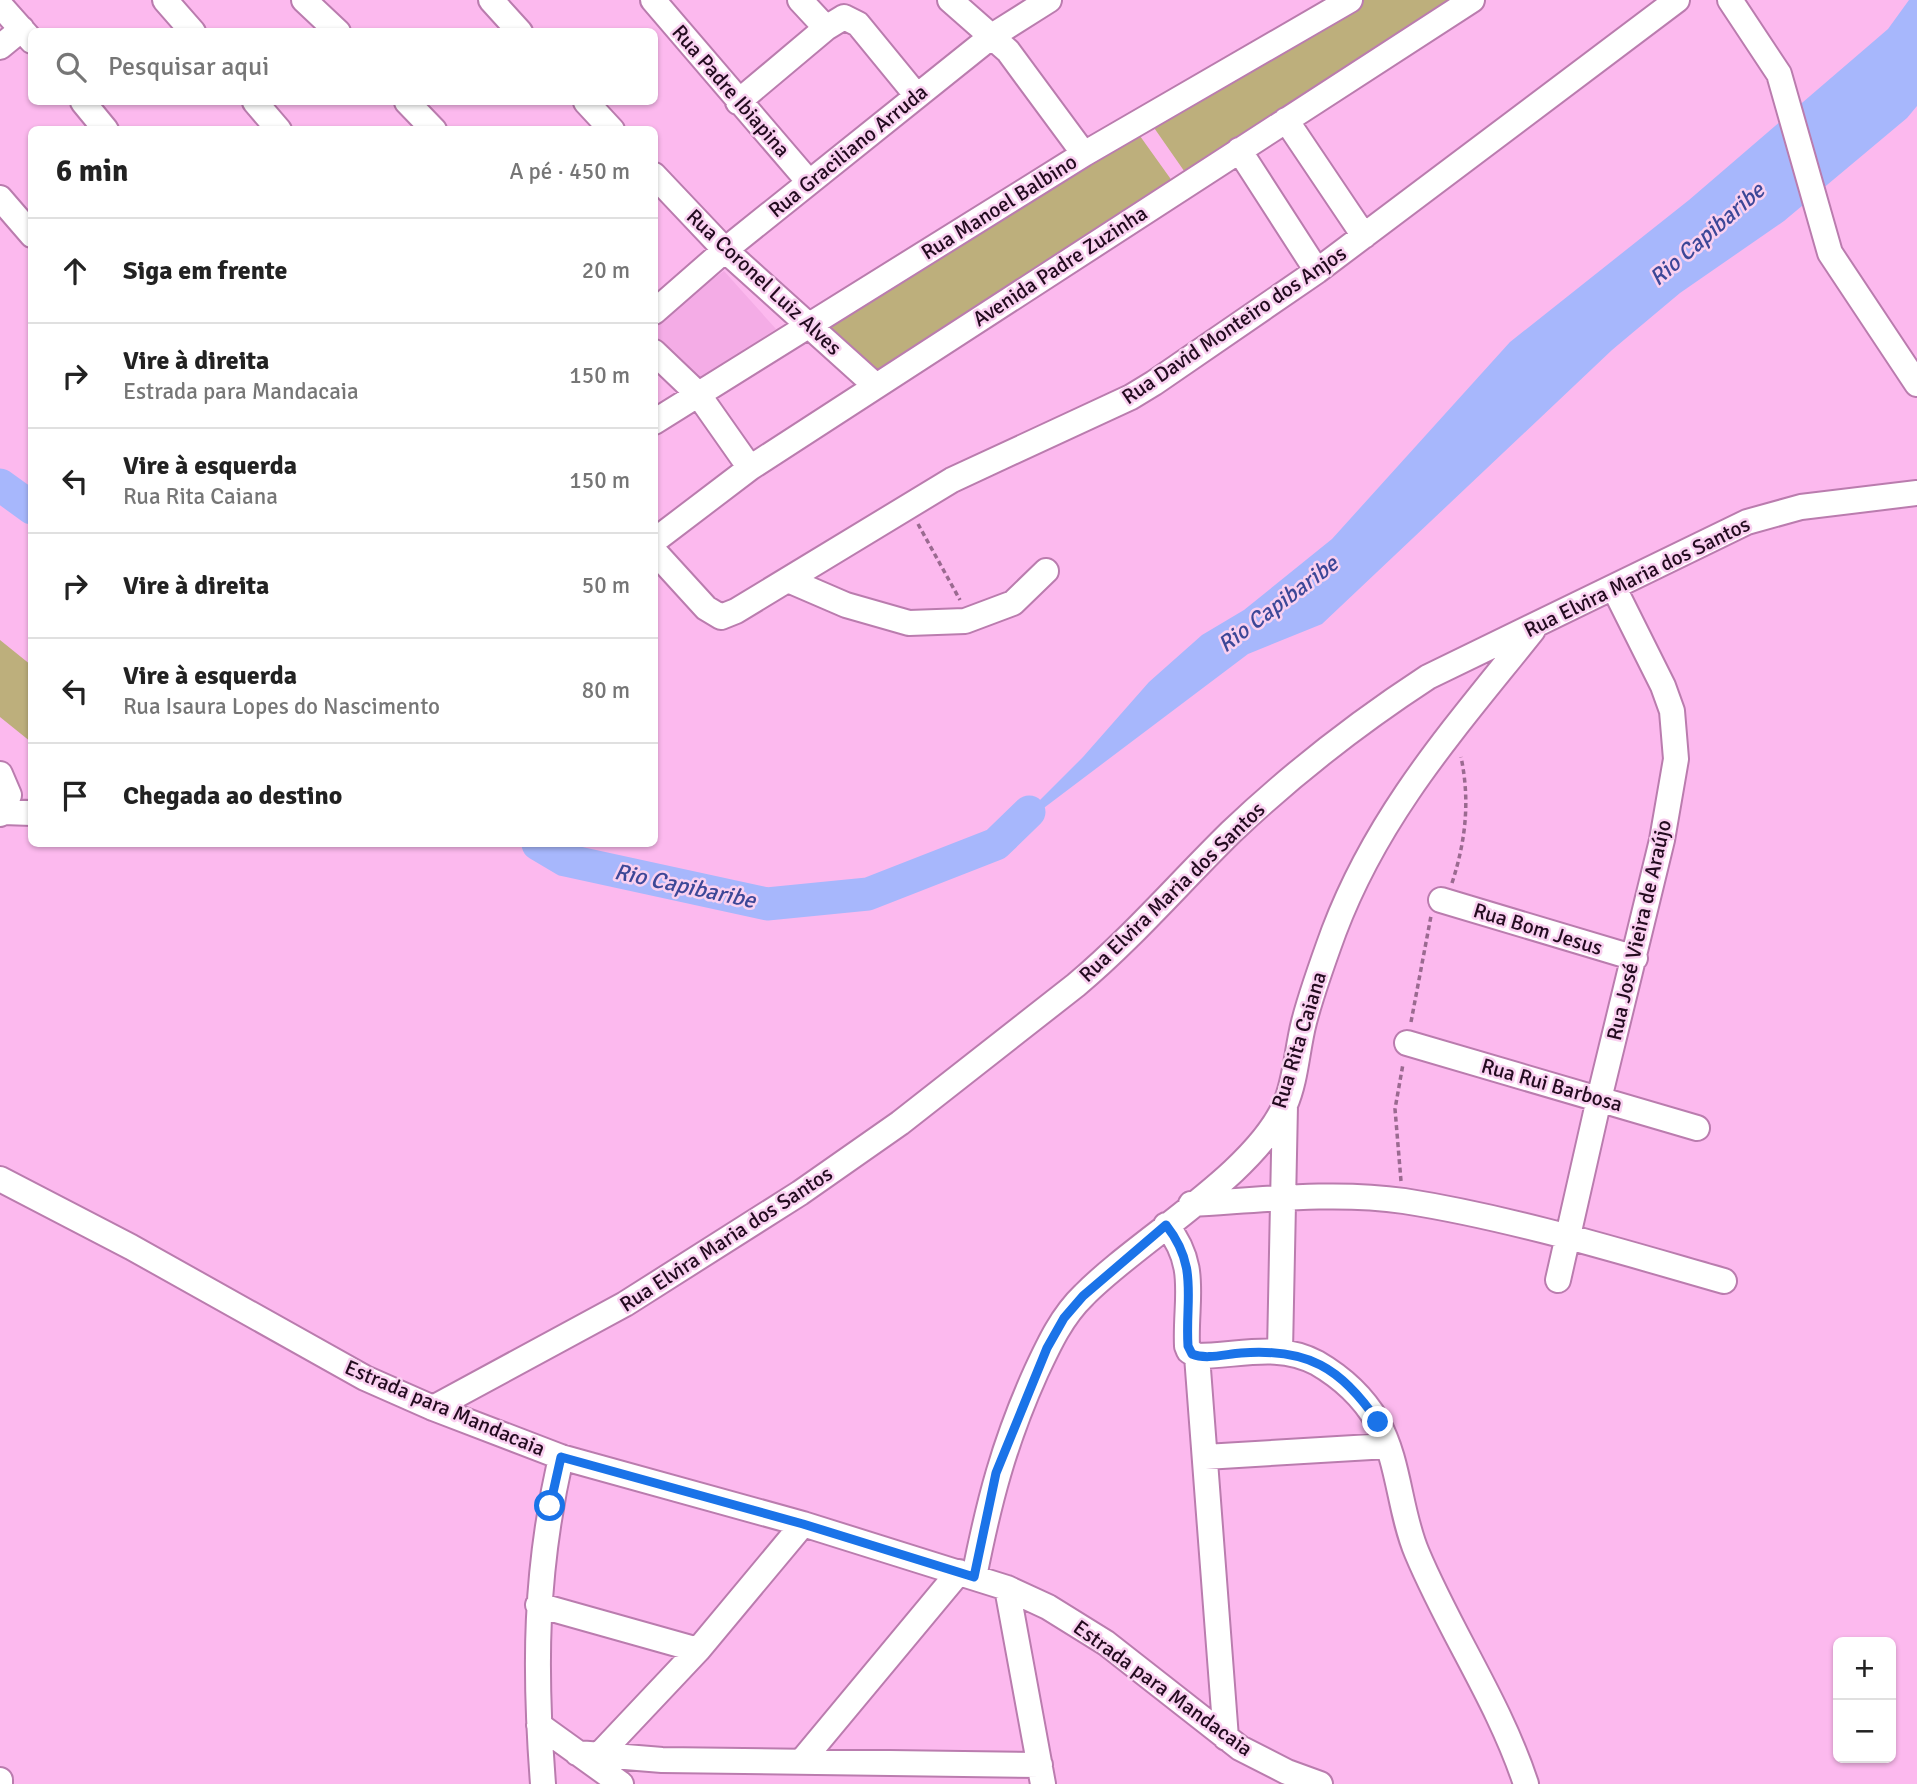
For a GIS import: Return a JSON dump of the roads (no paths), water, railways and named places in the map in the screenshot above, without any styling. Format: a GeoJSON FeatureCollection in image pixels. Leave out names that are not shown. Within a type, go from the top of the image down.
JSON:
{"type":"FeatureCollection","features":[{"type":"Feature","properties":{"kind":"street"},"geometry":{"type":"LineString","coordinates":[[165,0],[190,28]]}},
{"type":"Feature","properties":{"kind":"street"},"geometry":{"type":"LineString","coordinates":[[304,0],[332,18]]}},
{"type":"Feature","properties":{"kind":"street"},"geometry":{"type":"LineString","coordinates":[[491,0],[516,28]]}},
{"type":"Feature","properties":{"kind":"street","name":"Rua Padre Ibiapina"},"geometry":{"type":"LineString","coordinates":[[653,0],[809,182]]}},
{"type":"Feature","properties":{"kind":"street"},"geometry":{"type":"LineString","coordinates":[[800,0],[826,28]]}},
{"type":"Feature","properties":{"kind":"street"},"geometry":{"type":"LineString","coordinates":[[950,0],[992,36],[1023,68],[1084,154]]}},
{"type":"Feature","properties":{"kind":"street","name":"Rua Graciliano Arruda"},"geometry":{"type":"LineString","coordinates":[[658,309],[725,250],[992,36],[1049,0]]}},
{"type":"Feature","properties":{"kind":"street","name":"Rua Manoel Balbino"},"geometry":{"type":"LineString","coordinates":[[658,419],[1084,154],[1350,0]]}},
{"type":"Feature","properties":{"kind":"street","name":"Avenida Padre Zuzinha"},"geometry":{"type":"LineString","coordinates":[[658,538],[750,468],[1472,0]]}},
{"type":"Feature","properties":{"kind":"street","name":"Rua David Monteiro dos Anjos"},"geometry":{"type":"LineString","coordinates":[[658,555],[706,608],[721,617],[736,611],[953,480],[1131,397],[1317,271],[1677,0]]}},
{"type":"Feature","properties":{"kind":"street"},"geometry":{"type":"LineString","coordinates":[[1730,0],[1779,74],[1825,240],[1836,264],[1917,384]]}},
{"type":"Feature","properties":{"kind":"street"},"geometry":{"type":"LineString","coordinates":[[0,5],[27,35],[0,47]]}},
{"type":"Feature","properties":{"kind":"street"},"geometry":{"type":"LineString","coordinates":[[738,102],[840,18],[852,19],[917,96]]}},
{"type":"Feature","properties":{"kind":"street"},"geometry":{"type":"LineString","coordinates":[[85,105],[103,126]]}},
{"type":"Feature","properties":{"kind":"street"},"geometry":{"type":"LineString","coordinates":[[258,105],[276,126]]}},
{"type":"Feature","properties":{"kind":"street"},"geometry":{"type":"LineString","coordinates":[[410,105],[430,126]]}},
{"type":"Feature","properties":{"kind":"street"},"geometry":{"type":"LineString","coordinates":[[589,105],[608,126]]}},
{"type":"Feature","properties":{"kind":"street"},"geometry":{"type":"LineString","coordinates":[[1286,120],[1364,236]]}},
{"type":"Feature","properties":{"kind":"street"},"geometry":{"type":"LineString","coordinates":[[1239,150],[1317,271]]}},
{"type":"Feature","properties":{"kind":"street","name":"Rua Coronel Luiz Alves"},"geometry":{"type":"LineString","coordinates":[[658,179],[725,250],[876,386]]}},
{"type":"Feature","properties":{"kind":"street"},"geometry":{"type":"LineString","coordinates":[[0,198],[28,230]]}},
{"type":"Feature","properties":{"kind":"street"},"geometry":{"type":"LineString","coordinates":[[658,356],[698,394],[750,468]]}},
{"type":"Feature","properties":{"kind":"street","name":"Rua Elvira Maria dos Santos"},"geometry":{"type":"LineString","coordinates":[[433,1408],[625,1304],[853,1158],[1111,956],[1234,830],[1388,703],[1428,677],[1536,627],[1747,522],[1775,513],[1917,493]]}},
{"type":"Feature","properties":{"kind":"street"},"geometry":{"type":"LineString","coordinates":[[788,580],[846,605],[909,623],[971,619],[1013,603],[1046,571]]}},
{"type":"Feature","properties":{"kind":"street","name":"Rua José Vieira de Araújo"},"geometry":{"type":"LineString","coordinates":[[1559,1280],[1671,794],[1676,736],[1663,686],[1614,588]]}},
{"type":"Feature","properties":{"kind":"street","name":"Rua Rita Caiana"},"geometry":{"type":"LineString","coordinates":[[967,1575],[996,1473],[1047,1348],[1064,1318],[1083,1296],[1245,1159],[1285,1105],[1304,1021],[1340,916],[1388,817],[1455,727],[1536,627]]}},
{"type":"Feature","properties":{"kind":"street"},"geometry":{"type":"LineString","coordinates":[[2,777],[28,783]]}},
{"type":"Feature","properties":{"kind":"street"},"geometry":{"type":"LineString","coordinates":[[2,777],[9,795],[1,813],[28,813]]}},
{"type":"Feature","properties":{"kind":"street","name":"Rua Bom Jesus"},"geometry":{"type":"LineString","coordinates":[[1441,900],[1635,958]]}},
{"type":"Feature","properties":{"kind":"street","name":"Rua Rui Barbosa"},"geometry":{"type":"LineString","coordinates":[[1407,1042],[1697,1128]]}},
{"type":"Feature","properties":{"kind":"street"},"geometry":{"type":"LineString","coordinates":[[1280,1351],[1285,1105]]}},
{"type":"Feature","properties":{"kind":"street","name":"Estrada para Mandacaia"},"geometry":{"type":"LineString","coordinates":[[0,1180],[131,1247],[365,1378],[433,1408],[561,1457],[803,1524],[1007,1588],[1048,1607],[1106,1643],[1226,1738],[1266,1763],[1320,1784]]}},
{"type":"Feature","properties":{"kind":"street"},"geometry":{"type":"LineString","coordinates":[[1191,1204],[1285,1198],[1402,1201],[1570,1237],[1724,1281]]}},
{"type":"Feature","properties":{"kind":"street"},"geometry":{"type":"LineString","coordinates":[[1166,1225],[1177,1238],[1190,1279],[1189,1351],[1197,1356],[1280,1351],[1317,1363],[1362,1399],[1378,1422],[1388,1446],[1416,1552],[1506,1731],[1526,1784]]}},
{"type":"Feature","properties":{"kind":"street"},"geometry":{"type":"LineString","coordinates":[[1197,1356],[1226,1738]]}},
{"type":"Feature","properties":{"kind":"street"},"geometry":{"type":"LineString","coordinates":[[1205,1457],[1388,1446]]}},
{"type":"Feature","properties":{"kind":"street"},"geometry":{"type":"LineString","coordinates":[[543,1784],[538,1725],[538,1605],[542,1556],[561,1457]]}},
{"type":"Feature","properties":{"kind":"street"},"geometry":{"type":"LineString","coordinates":[[588,1755],[698,1650],[803,1524]]}},
{"type":"Feature","properties":{"kind":"street"},"geometry":{"type":"LineString","coordinates":[[801,1762],[967,1575]]}},
{"type":"Feature","properties":{"kind":"street"},"geometry":{"type":"LineString","coordinates":[[588,1755],[801,1762],[1041,1775],[1007,1588]]}},
{"type":"Feature","properties":{"kind":"street"},"geometry":{"type":"LineString","coordinates":[[538,1605],[698,1650]]}},
{"type":"Feature","properties":{"kind":"street"},"geometry":{"type":"LineString","coordinates":[[538,1725],[588,1755],[621,1784]]}},
{"type":"Feature","properties":{"kind":"water"},"geometry":{"type":"Polygon","coordinates":[[[1909,0],[1917,0],[1917,106],[1907,118],[1784,221],[1680,293],[1612,350],[1322,624],[1248,654],[996,844],[1083,757],[1149,682],[1202,635],[1244,610],[1332,539],[1510,342],[1689,200],[1888,29],[1909,0]]]}},
{"type":"Feature","properties":{"kind":"waterway","name":"Rio Capibaribe"},"geometry":{"type":"LineString","coordinates":[[0,485],[28,505]]}},
{"type":"Feature","properties":{"kind":"waterway","name":"Rio Capibaribe"},"geometry":{"type":"LineString","coordinates":[[543,847],[565,860],[767,904],[868,894],[996,844],[1029,812]]}}]}
